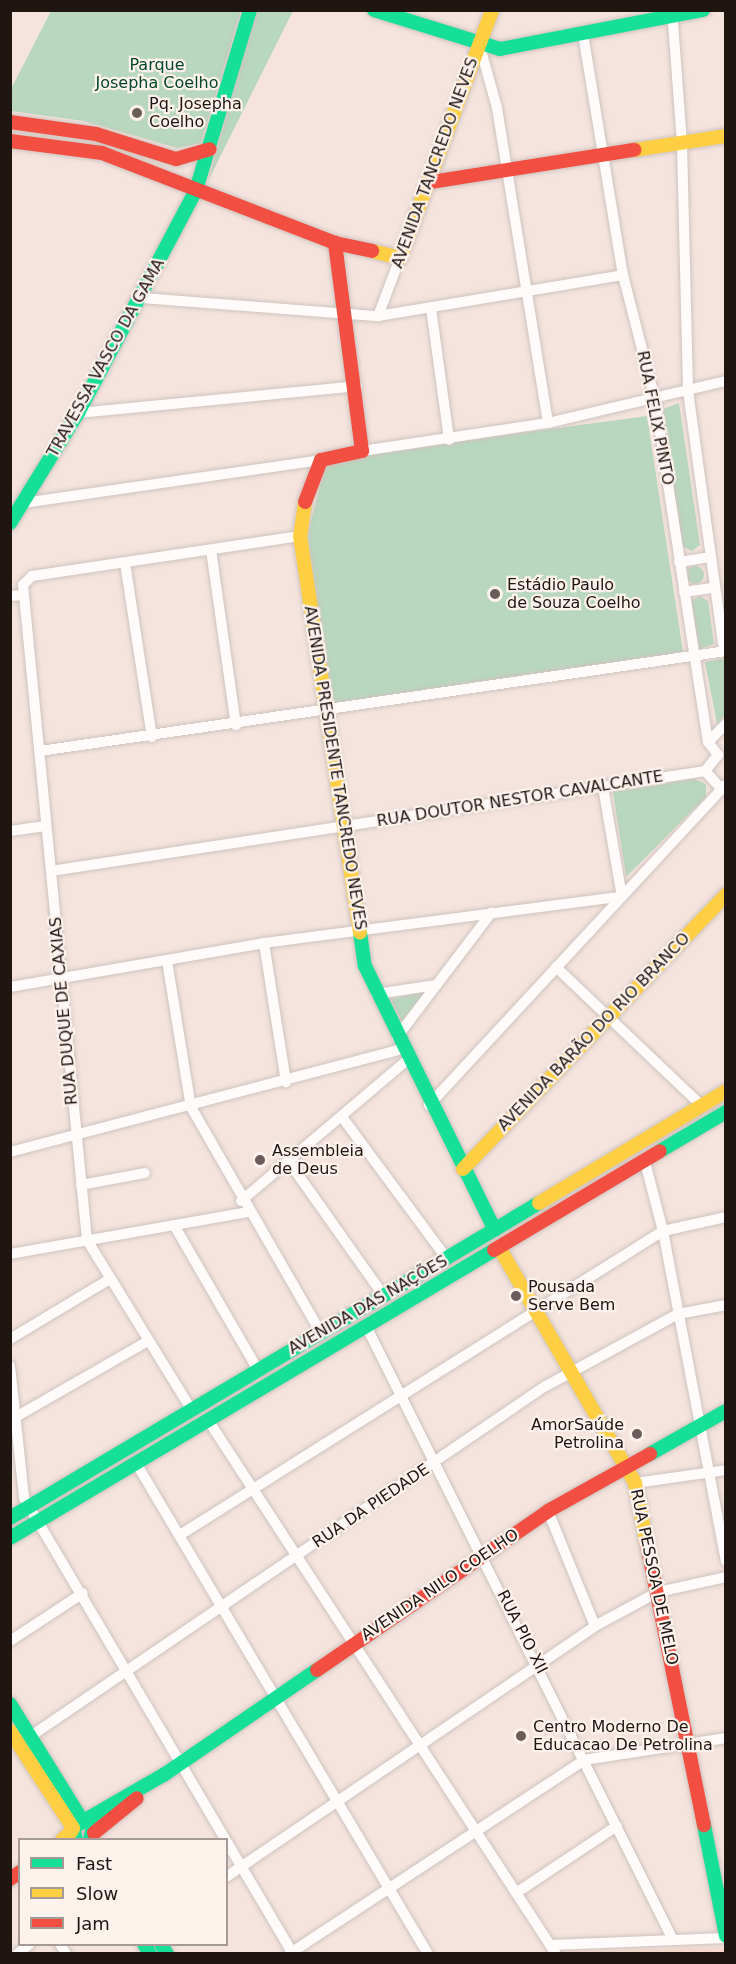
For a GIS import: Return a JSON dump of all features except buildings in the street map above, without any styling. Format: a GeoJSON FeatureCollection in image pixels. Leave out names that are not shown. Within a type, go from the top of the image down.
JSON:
{"type":"FeatureCollection","features":[{"type":"Feature","properties":{"kind":"main road","name":"TRAVESSA VASCO DA GAMA"},"geometry":{"type":"LineString","coordinates":[[10,523],[78,413],[142,298],[196,190],[250,10]]}},
{"type":"Feature","properties":{"kind":"main road"},"geometry":{"type":"LineString","coordinates":[[374,10],[500,49],[703,10]]}},
{"type":"Feature","properties":{"kind":"main road","name":"AVENIDA TANCREDO NEVES"},"geometry":{"type":"LineString","coordinates":[[400,258],[431,182],[492,10]]}},
{"type":"Feature","properties":{"kind":"main road"},"geometry":{"type":"LineString","coordinates":[[10,122],[96,134],[176,159],[210,149]]}},
{"type":"Feature","properties":{"kind":"main road"},"geometry":{"type":"LineString","coordinates":[[431,182],[726,136]]}},
{"type":"Feature","properties":{"kind":"main road"},"geometry":{"type":"LineString","coordinates":[[10,141],[102,153],[335,243],[400,258]]}},
{"type":"Feature","properties":{"kind":"main road"},"geometry":{"type":"LineString","coordinates":[[321,460],[362,451],[357,386],[335,243]]}},
{"type":"Feature","properties":{"kind":"main road","name":"AVENIDA PRESIDENTE TANCREDO NEVES"},"geometry":{"type":"LineString","coordinates":[[321,460],[305,502],[300,537],[360,931],[376,994],[429,1105],[495,1230]]}},
{"type":"Feature","properties":{"kind":"main road","name":"AVENIDA BARÃO DO RIO BRANCO"},"geometry":{"type":"LineString","coordinates":[[463,1169],[726,895]]}},
{"type":"Feature","properties":{"kind":"main road","name":"AVENIDA DAS NAÇÕES"},"geometry":{"type":"LineString","coordinates":[[10,1518],[726,1091]]}},
{"type":"Feature","properties":{"kind":"main road","name":"AVENIDA DAS NAÇÕES"},"geometry":{"type":"LineString","coordinates":[[10,1538],[500,1249],[726,1112]]}},
{"type":"Feature","properties":{"kind":"main road"},"geometry":{"type":"LineString","coordinates":[[565,1188],[574,1190],[576,1202]]}},
{"type":"Feature","properties":{"kind":"main road","name":"RUA PESSOA DE MELO"},"geometry":{"type":"LineString","coordinates":[[500,1249],[574,1369],[627,1462],[635,1483],[726,1937]]}},
{"type":"Feature","properties":{"kind":"main road"},"geometry":{"type":"LineString","coordinates":[[413,1279],[422,1294]]}},
{"type":"Feature","properties":{"kind":"main road","name":"AVENIDA NILO COELHO"},"geometry":{"type":"LineString","coordinates":[[165,1774],[548,1512],[627,1462],[726,1411]]}},
{"type":"Feature","properties":{"kind":"main road"},"geometry":{"type":"LineString","coordinates":[[10,1704],[31,1736],[75,1830]]}},
{"type":"Feature","properties":{"kind":"main road"},"geometry":{"type":"LineString","coordinates":[[10,1731],[75,1830],[93,1837],[165,1774]]}},
{"type":"Feature","properties":{"kind":"main road"},"geometry":{"type":"LineString","coordinates":[[75,1830],[165,1774]]}},
{"type":"Feature","properties":{"kind":"street"},"geometry":{"type":"LineString","coordinates":[[40,751],[236,725],[327,709],[725,651],[714,588],[688,391],[682,143],[673,14]]}},
{"type":"Feature","properties":{"kind":"street","name":"RUA FELIX PINTO"},"geometry":{"type":"LineString","coordinates":[[583,34],[623,275],[655,400],[708,742],[722,758],[705,771]]}},
{"type":"Feature","properties":{"kind":"street"},"geometry":{"type":"LineString","coordinates":[[479,43],[491,78],[548,423]]}},
{"type":"Feature","properties":{"kind":"street","name":"AVENIDA TANCREDO NEVES"},"geometry":{"type":"LineString","coordinates":[[378,316],[400,258]]}},
{"type":"Feature","properties":{"kind":"street"},"geometry":{"type":"LineString","coordinates":[[142,298],[378,316],[431,309],[623,275]]}},
{"type":"Feature","properties":{"kind":"street"},"geometry":{"type":"LineString","coordinates":[[431,309],[449,440]]}},
{"type":"Feature","properties":{"kind":"street"},"geometry":{"type":"LineString","coordinates":[[362,451],[449,440],[548,423],[655,400],[726,381]]}},
{"type":"Feature","properties":{"kind":"street"},"geometry":{"type":"LineString","coordinates":[[78,413],[357,386]]}},
{"type":"Feature","properties":{"kind":"street"},"geometry":{"type":"LineString","coordinates":[[23,503],[321,460]]}},
{"type":"Feature","properties":{"kind":"street"},"geometry":{"type":"LineString","coordinates":[[10,596],[23,590],[32,576],[300,537]]}},
{"type":"Feature","properties":{"kind":"street"},"geometry":{"type":"LineString","coordinates":[[211,550],[236,725]]}},
{"type":"Feature","properties":{"kind":"street"},"geometry":{"type":"LineString","coordinates":[[680,562],[710,557]]}},
{"type":"Feature","properties":{"kind":"street"},"geometry":{"type":"LineString","coordinates":[[125,562],[152,737]]}},
{"type":"Feature","properties":{"kind":"street"},"geometry":{"type":"LineString","coordinates":[[684,592],[714,588]]}},
{"type":"Feature","properties":{"kind":"street","name":"RUA DUQUE DE CAXIAS"},"geometry":{"type":"LineString","coordinates":[[23,590],[87,1240],[146,1341],[191,1409]]}},
{"type":"Feature","properties":{"kind":"street"},"geometry":{"type":"LineString","coordinates":[[708,742],[726,724]]}},
{"type":"Feature","properties":{"kind":"street"},"geometry":{"type":"LineString","coordinates":[[429,1105],[556,967],[619,894],[723,787],[705,771]]}},
{"type":"Feature","properties":{"kind":"street","name":"RUA DOUTOR NESTOR CAVALCANTE"},"geometry":{"type":"LineString","coordinates":[[51,871],[705,771]]}},
{"type":"Feature","properties":{"kind":"street"},"geometry":{"type":"LineString","coordinates":[[603,787],[619,894]]}},
{"type":"Feature","properties":{"kind":"street"},"geometry":{"type":"LineString","coordinates":[[10,831],[46,826]]}},
{"type":"Feature","properties":{"kind":"street"},"geometry":{"type":"LineString","coordinates":[[10,987],[264,943],[619,894]]}},
{"type":"Feature","properties":{"kind":"street"},"geometry":{"type":"LineString","coordinates":[[241,1201],[342,1117],[402,1049],[436,985],[491,913]]}},
{"type":"Feature","properties":{"kind":"street"},"geometry":{"type":"LineString","coordinates":[[264,943],[286,1082]]}},
{"type":"Feature","properties":{"kind":"street"},"geometry":{"type":"LineString","coordinates":[[167,961],[191,1107],[241,1201],[321,1333]]}},
{"type":"Feature","properties":{"kind":"street"},"geometry":{"type":"LineString","coordinates":[[556,967],[607,1020],[702,1106]]}},
{"type":"Feature","properties":{"kind":"street"},"geometry":{"type":"LineString","coordinates":[[376,994],[436,985]]}},
{"type":"Feature","properties":{"kind":"street"},"geometry":{"type":"LineString","coordinates":[[10,1152],[76,1139],[402,1049]]}},
{"type":"Feature","properties":{"kind":"street"},"geometry":{"type":"LineString","coordinates":[[342,1117],[447,1259]]}},
{"type":"Feature","properties":{"kind":"street"},"geometry":{"type":"LineString","coordinates":[[289,1162],[384,1296]]}},
{"type":"Feature","properties":{"kind":"street"},"geometry":{"type":"LineString","coordinates":[[645,1162],[663,1231],[698,1426],[710,1472],[726,1561]]}},
{"type":"Feature","properties":{"kind":"street"},"geometry":{"type":"LineString","coordinates":[[81,1185],[145,1173]]}},
{"type":"Feature","properties":{"kind":"street"},"geometry":{"type":"LineString","coordinates":[[10,1254],[248,1212]]}},
{"type":"Feature","properties":{"kind":"street"},"geometry":{"type":"LineString","coordinates":[[183,1533],[537,1308],[663,1231],[726,1217]]}},
{"type":"Feature","properties":{"kind":"street"},"geometry":{"type":"LineString","coordinates":[[174,1225],[258,1370]]}},
{"type":"Feature","properties":{"kind":"street"},"geometry":{"type":"LineString","coordinates":[[10,1339],[110,1279]]}},
{"type":"Feature","properties":{"kind":"street","name":"RUA DA PIEDADE"},"geometry":{"type":"LineString","coordinates":[[31,1736],[574,1369],[678,1314],[726,1305]]}},
{"type":"Feature","properties":{"kind":"street","name":"RUA PIO XII"},"geometry":{"type":"LineString","coordinates":[[366,1326],[538,1661],[673,1940]]}},
{"type":"Feature","properties":{"kind":"street"},"geometry":{"type":"LineString","coordinates":[[14,1418],[146,1341]]}},
{"type":"Feature","properties":{"kind":"street"},"geometry":{"type":"LineString","coordinates":[[10,1366],[21,1492],[226,1838]]}},
{"type":"Feature","properties":{"kind":"street"},"geometry":{"type":"LineString","coordinates":[[208,1420],[298,1554],[351,1646],[422,1746],[554,1951],[726,1937]]}},
{"type":"Feature","properties":{"kind":"street"},"geometry":{"type":"LineString","coordinates":[[136,1463],[183,1533],[275,1698],[340,1804],[426,1953]]}},
{"type":"Feature","properties":{"kind":"street"},"geometry":{"type":"LineString","coordinates":[[635,1483],[726,1470]]}},
{"type":"Feature","properties":{"kind":"street"},"geometry":{"type":"LineString","coordinates":[[548,1512],[596,1626]]}},
{"type":"Feature","properties":{"kind":"street"},"geometry":{"type":"LineString","coordinates":[[228,1877],[340,1804],[538,1661],[658,1592],[726,1576]]}},
{"type":"Feature","properties":{"kind":"street"},"geometry":{"type":"LineString","coordinates":[[10,1641],[83,1593]]}},
{"type":"Feature","properties":{"kind":"street"},"geometry":{"type":"LineString","coordinates":[[228,1841],[292,1953],[584,1760],[726,1738]]}},
{"type":"Feature","properties":{"kind":"street"},"geometry":{"type":"LineString","coordinates":[[516,1893],[617,1826]]}},
{"type":"Feature","properties":{"kind":"shaded area"},"geometry":{"type":"Polygon","coordinates":[[[724,1947],[725,1953],[567,1953],[569,1951],[724,1947]]]}},
{"type":"Feature","properties":{"kind":"green space","name":"Parque Josepha Coelho"},"geometry":{"type":"Polygon","coordinates":[[[51,11],[241,11],[201,143],[177,148],[84,121],[11,111],[11,89],[51,11]]]}},
{"type":"Feature","properties":{"kind":"green space"},"geometry":{"type":"Polygon","coordinates":[[[256,11],[293,11],[208,181],[256,11]]]}},
{"type":"Feature","properties":{"kind":"green space"},"geometry":{"type":"Polygon","coordinates":[[[679,403],[700,545],[692,551],[682,546],[663,409],[679,403]]]}},
{"type":"Feature","properties":{"kind":"green space","name":"Estádio Paulo de Souza Coelho"},"geometry":{"type":"Polygon","coordinates":[[[647,416],[683,652],[333,703],[307,536],[327,459],[647,416]]]}},
{"type":"Feature","properties":{"kind":"green space"},"geometry":{"type":"Polygon","coordinates":[[[695,566],[701,569],[704,575],[701,581],[695,584],[689,581],[686,575],[689,569],[695,566]]]}},
{"type":"Feature","properties":{"kind":"green space"},"geometry":{"type":"Polygon","coordinates":[[[700,596],[708,601],[714,644],[699,649],[690,601],[700,596]]]}},
{"type":"Feature","properties":{"kind":"green space"},"geometry":{"type":"Polygon","coordinates":[[[725,658],[725,715],[717,724],[705,662],[725,658]]]}},
{"type":"Feature","properties":{"kind":"green space"},"geometry":{"type":"Polygon","coordinates":[[[694,779],[706,784],[706,797],[626,877],[613,792],[694,779]]]}},
{"type":"Feature","properties":{"kind":"green space"},"geometry":{"type":"Polygon","coordinates":[[[433,990],[403,1024],[390,999],[433,990]]]}},
{"type":"Feature","properties":{"kind":"traffic: fast"},"geometry":{"type":"LineString","coordinates":[[10,523],[78,413],[196,190],[250,10]]}},
{"type":"Feature","properties":{"kind":"traffic: fast"},"geometry":{"type":"LineString","coordinates":[[374,10],[500,49],[703,10]]}},
{"type":"Feature","properties":{"kind":"traffic: fast"},"geometry":{"type":"LineString","coordinates":[[360,932],[365,966],[495,1230]]}},
{"type":"Feature","properties":{"kind":"traffic: fast"},"geometry":{"type":"LineString","coordinates":[[660,1151],[726,1112]]}},
{"type":"Feature","properties":{"kind":"traffic: fast"},"geometry":{"type":"LineString","coordinates":[[10,1518],[539,1203]]}},
{"type":"Feature","properties":{"kind":"traffic: fast"},"geometry":{"type":"LineString","coordinates":[[10,1538],[494,1250]]}},
{"type":"Feature","properties":{"kind":"traffic: fast"},"geometry":{"type":"LineString","coordinates":[[650,1454],[726,1411]]}},
{"type":"Feature","properties":{"kind":"traffic: fast"},"geometry":{"type":"LineString","coordinates":[[85,1820],[165,1774],[317,1670]]}},
{"type":"Feature","properties":{"kind":"traffic: fast"},"geometry":{"type":"LineString","coordinates":[[10,1704],[82,1820]]}},
{"type":"Feature","properties":{"kind":"traffic: fast"},"geometry":{"type":"LineString","coordinates":[[76,1838],[73,1828],[85,1820],[93,1827],[90,1838]]}},
{"type":"Feature","properties":{"kind":"traffic: fast"},"geometry":{"type":"LineString","coordinates":[[704,1825],[726,1936]]}},
{"type":"Feature","properties":{"kind":"traffic: fast"},"geometry":{"type":"LineString","coordinates":[[145,1946],[150,1954]]}},
{"type":"Feature","properties":{"kind":"traffic: fast"},"geometry":{"type":"LineString","coordinates":[[162,1946],[167,1954]]}},
{"type":"Feature","properties":{"kind":"traffic: slow"},"geometry":{"type":"LineString","coordinates":[[372,251],[400,258],[492,10]]}},
{"type":"Feature","properties":{"kind":"traffic: slow"},"geometry":{"type":"LineString","coordinates":[[634,150],[726,136]]}},
{"type":"Feature","properties":{"kind":"traffic: slow"},"geometry":{"type":"LineString","coordinates":[[305,502],[300,536],[360,932]]}},
{"type":"Feature","properties":{"kind":"traffic: slow"},"geometry":{"type":"LineString","coordinates":[[463,1169],[726,895]]}},
{"type":"Feature","properties":{"kind":"traffic: slow"},"geometry":{"type":"LineString","coordinates":[[539,1203],[726,1091]]}},
{"type":"Feature","properties":{"kind":"traffic: slow"},"geometry":{"type":"LineString","coordinates":[[500,1249],[635,1483],[647,1545]]}},
{"type":"Feature","properties":{"kind":"traffic: slow"},"geometry":{"type":"LineString","coordinates":[[10,1731],[73,1828]]}},
{"type":"Feature","properties":{"kind":"traffic: slow"},"geometry":{"type":"LineString","coordinates":[[64,1838],[72,1831]]}},
{"type":"Feature","properties":{"kind":"traffic: jam"},"geometry":{"type":"LineString","coordinates":[[10,122],[96,134],[176,159],[210,149]]}},
{"type":"Feature","properties":{"kind":"traffic: jam"},"geometry":{"type":"LineString","coordinates":[[10,141],[102,153],[335,243],[372,251]]}},
{"type":"Feature","properties":{"kind":"traffic: jam"},"geometry":{"type":"LineString","coordinates":[[431,182],[634,150]]}},
{"type":"Feature","properties":{"kind":"traffic: jam"},"geometry":{"type":"LineString","coordinates":[[305,502],[321,460],[362,451],[335,243]]}},
{"type":"Feature","properties":{"kind":"traffic: jam"},"geometry":{"type":"LineString","coordinates":[[494,1250],[660,1151]]}},
{"type":"Feature","properties":{"kind":"traffic: jam"},"geometry":{"type":"LineString","coordinates":[[317,1670],[548,1511],[650,1454]]}},
{"type":"Feature","properties":{"kind":"traffic: jam"},"geometry":{"type":"LineString","coordinates":[[647,1545],[704,1825]]}},
{"type":"Feature","properties":{"kind":"traffic: jam"},"geometry":{"type":"LineString","coordinates":[[94,1833],[137,1798]]}},
{"type":"Feature","properties":{"kind":"traffic: jam"},"geometry":{"type":"LineString","coordinates":[[10,1879],[18,1873]]}},
{"type":"Feature","properties":{"kind":"place","name":"Pq. Josepha Coelho"},"geometry":{"type":"Point","coordinates":[137,113]}},
{"type":"Feature","properties":{"kind":"place","name":"Estádio Paulo de Souza Coelho"},"geometry":{"type":"Point","coordinates":[495,594]}},
{"type":"Feature","properties":{"kind":"place","name":"Assembleia de Deus"},"geometry":{"type":"Point","coordinates":[260,1160]}},
{"type":"Feature","properties":{"kind":"place","name":"Pousada Serve Bem"},"geometry":{"type":"Point","coordinates":[516,1296]}},
{"type":"Feature","properties":{"kind":"place","name":"AmorSaúde Petrolina"},"geometry":{"type":"Point","coordinates":[637,1434]}},
{"type":"Feature","properties":{"kind":"place","name":"Centro Moderno De Educacao De Petrolina"},"geometry":{"type":"Point","coordinates":[521,1736]}}]}
